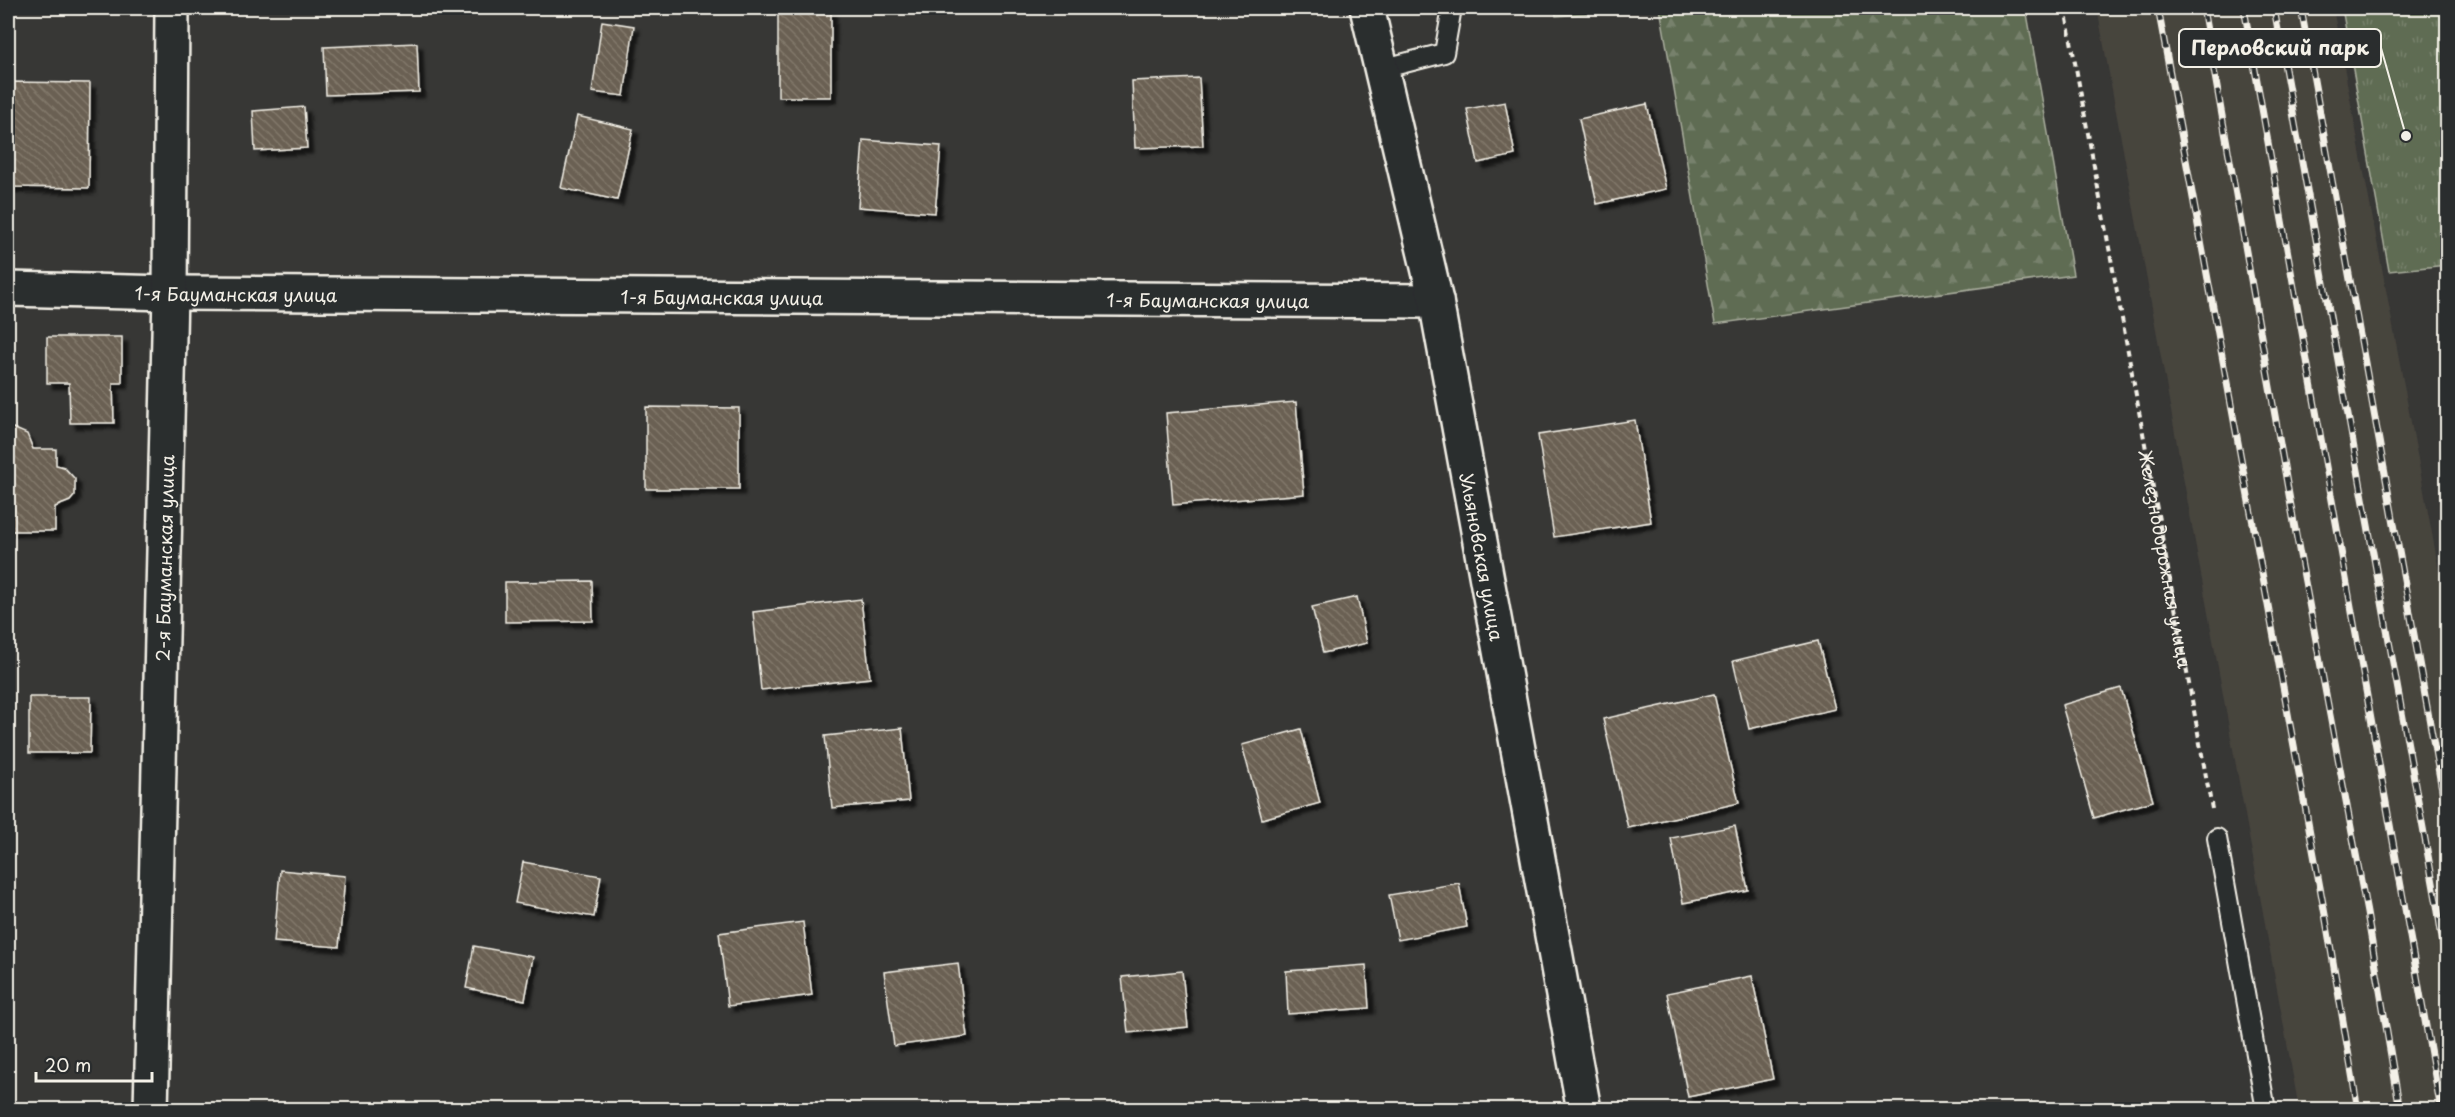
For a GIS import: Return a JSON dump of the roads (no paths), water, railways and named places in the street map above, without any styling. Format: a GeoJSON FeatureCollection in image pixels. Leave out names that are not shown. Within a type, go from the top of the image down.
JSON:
{"type":"FeatureCollection","features":[{"type":"Feature","properties":{"kind":"street","name":"2-я Бауманская улица"},"geometry":{"type":"LineString","coordinates":[[151,1110],[170,293],[172,8]]}},
{"type":"Feature","properties":{"kind":"street","name":"Ульяновская улица"},"geometry":{"type":"LineString","coordinates":[[1367,8],[1437,301],[1584,1110]]}},
{"type":"Feature","properties":{"kind":"street","name":"1-я Бауманская улица"},"geometry":{"type":"LineString","coordinates":[[8,289],[170,293],[1437,301]]}},
{"type":"Feature","properties":{"kind":"lane"},"geometry":{"type":"LineString","coordinates":[[1382,69],[1444,53],[1452,8]]}},
{"type":"Feature","properties":{"kind":"lane"},"geometry":{"type":"LineString","coordinates":[[2217,838],[2266,1110]]}},
{"type":"Feature","properties":{"kind":"railway"},"geometry":{"type":"LineString","coordinates":[[2158,8],[2326,920],[2358,1110]]}},
{"type":"Feature","properties":{"kind":"railway"},"geometry":{"type":"LineString","coordinates":[[2203,8],[2294,523],[2367,913],[2400,1110]]}},
{"type":"Feature","properties":{"kind":"railway"},"geometry":{"type":"LineString","coordinates":[[2244,8],[2441,1110]]}},
{"type":"Feature","properties":{"kind":"railway"},"geometry":{"type":"LineString","coordinates":[[2274,8],[2437,905],[2448,978]]}},
{"type":"Feature","properties":{"kind":"railway"},"geometry":{"type":"LineString","coordinates":[[2301,8],[2448,823]]}},
{"type":"Feature","properties":{"kind":"place","name":"Перловский парк"},"geometry":{"type":"Point","coordinates":[2406,136]}}]}
